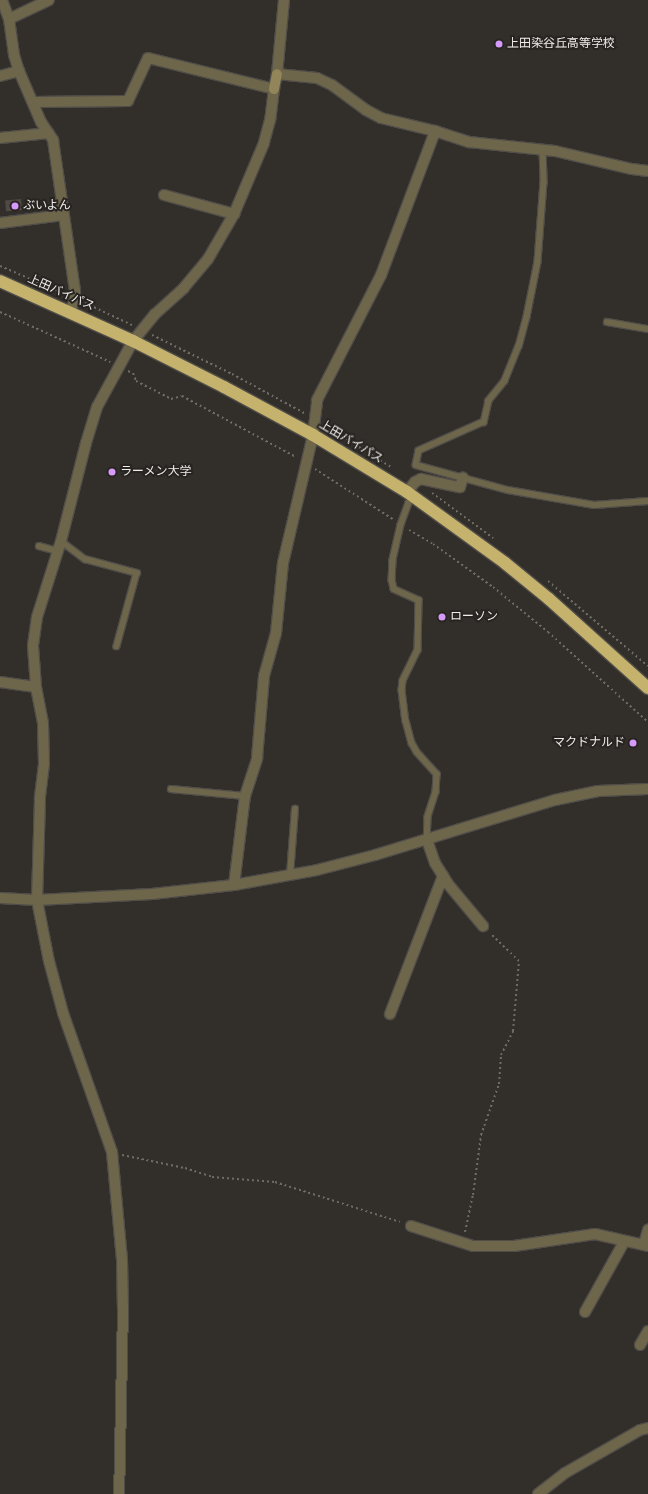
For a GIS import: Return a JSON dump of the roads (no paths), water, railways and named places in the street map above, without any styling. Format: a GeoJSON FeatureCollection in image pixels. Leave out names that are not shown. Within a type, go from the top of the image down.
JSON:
{"type":"FeatureCollection","features":[{"type":"Feature","properties":{"kind":"highway","name":"上田バイパス"},"geometry":{"type":"LineString","coordinates":[[0,281],[133,341],[224,387],[312,435],[411,494],[550,598],[648,688]]}},
{"type":"Feature","properties":{"kind":"street"},"geometry":{"type":"LineString","coordinates":[[2,0],[9,19],[14,55],[19,71],[41,122],[53,140],[75,290],[75,299],[70,312]]}},
{"type":"Feature","properties":{"kind":"street"},"geometry":{"type":"LineString","coordinates":[[9,19],[48,0]]}},
{"type":"Feature","properties":{"kind":"street"},"geometry":{"type":"LineString","coordinates":[[119,1494],[123,1309],[122,1259],[112,1152],[63,1013],[49,961],[37,900],[40,799],[44,764],[43,723],[36,687],[33,646],[37,617],[61,541],[86,443],[97,407],[133,341],[155,314],[184,288],[208,259],[234,214],[264,143],[270,120],[277,74],[284,0]]}},
{"type":"Feature","properties":{"kind":"street"},"geometry":{"type":"LineString","coordinates":[[33,102],[128,101],[148,58],[274,89]]}},
{"type":"Feature","properties":{"kind":"street"},"geometry":{"type":"LineString","coordinates":[[0,76],[19,71]]}},
{"type":"Feature","properties":{"kind":"street"},"geometry":{"type":"LineString","coordinates":[[277,74],[316,78],[332,85],[366,110],[381,118],[435,131],[469,142],[555,151],[632,169],[648,171]]}},
{"type":"Feature","properties":{"kind":"street"},"geometry":{"type":"LineString","coordinates":[[234,885],[245,796],[257,758],[264,676],[276,633],[283,563],[307,463],[317,400],[381,275],[435,131]]}},
{"type":"Feature","properties":{"kind":"street"},"geometry":{"type":"LineString","coordinates":[[0,138],[49,133]]}},
{"type":"Feature","properties":{"kind":"street"},"geometry":{"type":"LineString","coordinates":[[164,195],[234,214]]}},
{"type":"Feature","properties":{"kind":"street"},"geometry":{"type":"LineString","coordinates":[[0,223],[63,215]]}},
{"type":"Feature","properties":{"kind":"street"},"geometry":{"type":"LineString","coordinates":[[411,494],[415,482],[421,479],[460,487],[463,477]]}},
{"type":"Feature","properties":{"kind":"street"},"geometry":{"type":"LineString","coordinates":[[0,682],[36,687]]}},
{"type":"Feature","properties":{"kind":"street"},"geometry":{"type":"LineString","coordinates":[[0,898],[37,900],[152,894],[234,885],[317,870],[427,840],[489,819],[586,792],[629,788],[648,789]]}},
{"type":"Feature","properties":{"kind":"street"},"geometry":{"type":"LineString","coordinates":[[427,840],[435,863],[443,876],[483,926]]}},
{"type":"Feature","properties":{"kind":"street"},"geometry":{"type":"LineString","coordinates":[[390,1014],[443,876]]}},
{"type":"Feature","properties":{"kind":"street"},"geometry":{"type":"LineString","coordinates":[[411,1226],[473,1246],[514,1246],[595,1234],[624,1242],[646,1245],[648,1230]]}},
{"type":"Feature","properties":{"kind":"street"},"geometry":{"type":"LineString","coordinates":[[584,1312],[624,1242]]}},
{"type":"Feature","properties":{"kind":"street"},"geometry":{"type":"LineString","coordinates":[[640,1345],[648,1331]]}},
{"type":"Feature","properties":{"kind":"street"},"geometry":{"type":"LineString","coordinates":[[538,1494],[565,1473],[640,1430],[648,1428]]}},
{"type":"Feature","properties":{"kind":"lane"},"geometry":{"type":"LineString","coordinates":[[543,150],[544,182],[538,262],[527,317],[519,346],[505,381],[489,401],[484,422],[419,451],[416,465],[508,490],[594,505],[648,501]]}},
{"type":"Feature","properties":{"kind":"lane"},"geometry":{"type":"LineString","coordinates":[[607,322],[648,329]]}},
{"type":"Feature","properties":{"kind":"lane"},"geometry":{"type":"LineString","coordinates":[[411,494],[401,525],[393,561],[392,580],[394,590],[419,600],[418,650],[407,671],[403,686],[406,721],[412,743],[417,752],[437,774],[438,782],[428,817],[427,840]]}},
{"type":"Feature","properties":{"kind":"lane"},"geometry":{"type":"LineString","coordinates":[[61,541],[86,559],[137,573],[117,646]]}},
{"type":"Feature","properties":{"kind":"lane"},"geometry":{"type":"LineString","coordinates":[[39,546],[58,551]]}},
{"type":"Feature","properties":{"kind":"lane"},"geometry":{"type":"LineString","coordinates":[[172,789],[245,796]]}},
{"type":"Feature","properties":{"kind":"lane"},"geometry":{"type":"LineString","coordinates":[[290,875],[295,809]]}},
{"type":"Feature","properties":{"kind":"place","name":"上田染谷丘高等学校"},"geometry":{"type":"Point","coordinates":[499,44]}},
{"type":"Feature","properties":{"kind":"place","name":"ぶいよん"},"geometry":{"type":"Point","coordinates":[15,206]}},
{"type":"Feature","properties":{"kind":"place","name":"ラーメン大学"},"geometry":{"type":"Point","coordinates":[112,472]}},
{"type":"Feature","properties":{"kind":"place","name":"ローソン"},"geometry":{"type":"Point","coordinates":[442,617]}},
{"type":"Feature","properties":{"kind":"place","name":"マクドナルド"},"geometry":{"type":"Point","coordinates":[633,743]}}]}
